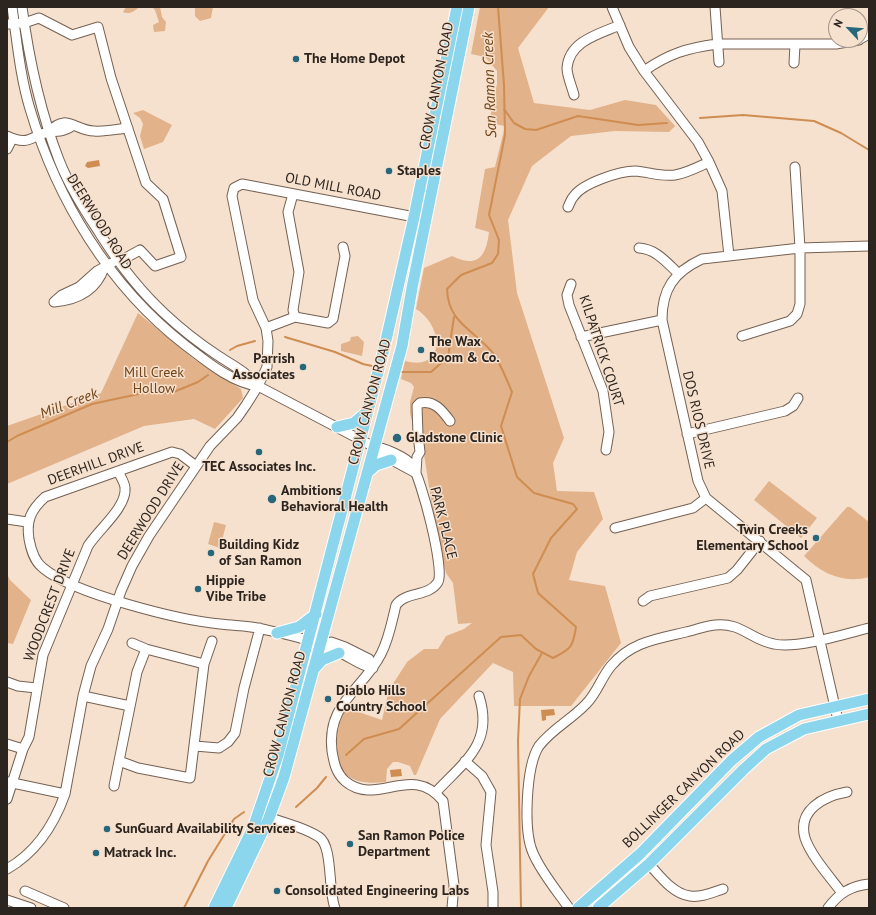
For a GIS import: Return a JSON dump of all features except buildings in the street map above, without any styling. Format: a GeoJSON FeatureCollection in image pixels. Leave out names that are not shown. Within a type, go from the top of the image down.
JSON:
{"type":"FeatureCollection","features":[{"type":"Feature","properties":{"kind":"main road","name":"CROW CANYON ROAD"},"geometry":{"type":"LineString","coordinates":[[214,908],[284,778],[313,671],[316,614],[361,440],[414,216],[457,7]]}},
{"type":"Feature","properties":{"kind":"main road","name":"CROW CANYON ROAD"},"geometry":{"type":"LineString","coordinates":[[226,908],[264,815],[278,755],[367,473],[402,346],[468,7]]}},
{"type":"Feature","properties":{"kind":"main road"},"geometry":{"type":"LineString","coordinates":[[337,427],[354,424],[368,411]]}},
{"type":"Feature","properties":{"kind":"main road"},"geometry":{"type":"LineString","coordinates":[[367,473],[376,465],[391,460]]}},
{"type":"Feature","properties":{"kind":"main road"},"geometry":{"type":"LineString","coordinates":[[277,633],[299,626],[316,614]]}},
{"type":"Feature","properties":{"kind":"main road"},"geometry":{"type":"LineString","coordinates":[[313,671],[322,660],[339,653]]}},
{"type":"Feature","properties":{"kind":"main road","name":"BOLLINGER CANYON ROAD"},"geometry":{"type":"LineString","coordinates":[[578,908],[640,854],[732,760],[759,737],[799,715],[869,699]]}},
{"type":"Feature","properties":{"kind":"main road","name":"BOLLINGER CANYON ROAD"},"geometry":{"type":"LineString","coordinates":[[598,908],[649,864],[766,749],[804,729],[869,714]]}},
{"type":"Feature","properties":{"kind":"street","name":"DEERWOOD ROAD"},"geometry":{"type":"LineString","coordinates":[[12,7],[11,24],[29,107],[38,136],[60,190],[106,267],[132,297],[177,338],[212,364],[244,384],[258,386],[374,447]]}},
{"type":"Feature","properties":{"kind":"street","name":"DEERWOOD ROAD"},"geometry":{"type":"LineString","coordinates":[[22,7],[33,75],[49,132],[59,161],[79,202],[117,259],[140,290],[165,314],[218,356],[248,374],[258,386]]}},
{"type":"Feature","properties":{"kind":"street"},"geometry":{"type":"LineString","coordinates":[[612,7],[629,47],[644,71],[698,142],[709,162],[722,191],[729,256]]}},
{"type":"Feature","properties":{"kind":"street"},"geometry":{"type":"LineString","coordinates":[[715,7],[719,62]]}},
{"type":"Feature","properties":{"kind":"street"},"geometry":{"type":"LineString","coordinates":[[11,24],[24,23],[39,18],[72,35],[98,27],[111,78],[146,182],[163,199],[181,257],[155,266],[140,250],[134,252],[122,260],[117,259],[106,267],[97,271],[79,287],[62,295],[54,302],[70,300],[82,295],[102,275],[106,267]]}},
{"type":"Feature","properties":{"kind":"street"},"geometry":{"type":"LineString","coordinates":[[574,95],[567,69],[570,55],[578,44],[620,25]]}},
{"type":"Feature","properties":{"kind":"street"},"geometry":{"type":"LineString","coordinates":[[644,71],[661,59],[682,50],[717,44],[828,44]]}},
{"type":"Feature","properties":{"kind":"street"},"geometry":{"type":"LineString","coordinates":[[794,63],[795,45]]}},
{"type":"Feature","properties":{"kind":"street"},"geometry":{"type":"LineString","coordinates":[[7,149],[10,137],[31,133],[38,136],[49,132],[55,126],[63,123],[92,131],[128,128]]}},
{"type":"Feature","properties":{"kind":"street"},"geometry":{"type":"LineString","coordinates":[[568,207],[574,196],[581,189],[623,172],[636,171],[660,175],[676,175],[691,171],[709,162]]}},
{"type":"Feature","properties":{"kind":"street"},"geometry":{"type":"LineString","coordinates":[[742,336],[790,321],[797,314],[800,304],[800,248],[795,167]]}},
{"type":"Feature","properties":{"kind":"street","name":"OLD MILL ROAD"},"geometry":{"type":"LineString","coordinates":[[234,188],[242,184],[414,216],[427,220]]}},
{"type":"Feature","properties":{"kind":"street","name":"DEERWOOD DRIVE"},"geometry":{"type":"LineString","coordinates":[[7,869],[18,863],[41,841],[51,825],[65,794],[83,696],[91,666],[108,629],[132,566],[149,536],[210,446],[237,418],[258,386],[267,367],[268,341],[266,328],[253,300],[232,196],[234,188]]}},
{"type":"Feature","properties":{"kind":"street"},"geometry":{"type":"LineString","coordinates":[[293,194],[288,212],[299,272],[293,310],[295,317]]}},
{"type":"Feature","properties":{"kind":"street","name":"DOS RIOS DRIVE"},"geometry":{"type":"LineString","coordinates":[[838,720],[821,640],[806,580],[706,498],[698,481],[662,320],[664,298],[678,273],[689,265],[702,259],[800,248],[869,246]]}},
{"type":"Feature","properties":{"kind":"street"},"geometry":{"type":"LineString","coordinates":[[266,328],[295,317],[328,323],[333,319],[345,256],[343,247]]}},
{"type":"Feature","properties":{"kind":"street"},"geometry":{"type":"LineString","coordinates":[[639,248],[648,249],[657,253],[678,273]]}},
{"type":"Feature","properties":{"kind":"street","name":"KILPATRICK COURT"},"geometry":{"type":"LineString","coordinates":[[571,284],[567,296],[569,305],[603,391],[609,432],[606,450]]}},
{"type":"Feature","properties":{"kind":"street"},"geometry":{"type":"LineString","coordinates":[[581,337],[662,320]]}},
{"type":"Feature","properties":{"kind":"street"},"geometry":{"type":"LineString","coordinates":[[687,434],[785,411],[793,406],[798,398]]}},
{"type":"Feature","properties":{"kind":"street"},"geometry":{"type":"LineString","coordinates":[[416,473],[417,457],[420,452],[417,406],[424,402],[432,403],[444,412],[450,421]]}},
{"type":"Feature","properties":{"kind":"street","name":"PARK PLACE"},"geometry":{"type":"LineString","coordinates":[[374,447],[379,453],[416,473]]}},
{"type":"Feature","properties":{"kind":"street","name":"PARK PLACE"},"geometry":{"type":"LineString","coordinates":[[373,668],[382,653],[396,604],[400,600],[431,589],[438,582],[440,571],[438,555],[423,492],[411,463],[381,447],[374,447]]}},
{"type":"Feature","properties":{"kind":"street","name":"DEERHILL DRIVE"},"geometry":{"type":"LineString","coordinates":[[27,522],[33,510],[45,497],[172,452],[180,454],[196,466]]}},
{"type":"Feature","properties":{"kind":"street","name":"WOODCREST DRIVE"},"geometry":{"type":"LineString","coordinates":[[7,799],[10,783],[23,748],[29,737],[36,688],[43,655],[71,584],[88,546],[95,534],[122,504],[125,495],[125,486],[118,471]]}},
{"type":"Feature","properties":{"kind":"street"},"geometry":{"type":"LineString","coordinates":[[614,528],[693,508],[706,498]]}},
{"type":"Feature","properties":{"kind":"street"},"geometry":{"type":"LineString","coordinates":[[7,519],[27,522],[31,551],[38,563],[48,572],[71,584],[118,601],[190,620],[260,628],[314,643],[339,653],[364,667],[373,668]]}},
{"type":"Feature","properties":{"kind":"street"},"geometry":{"type":"LineString","coordinates":[[643,601],[650,596],[728,578],[737,570],[760,541]]}},
{"type":"Feature","properties":{"kind":"street"},"geometry":{"type":"LineString","coordinates":[[569,908],[538,862],[529,844],[528,792],[530,770],[538,748],[545,739],[553,730],[587,704],[607,671],[623,653],[648,641],[714,625],[734,626],[760,640],[783,645],[821,640],[869,628]]}},
{"type":"Feature","properties":{"kind":"street"},"geometry":{"type":"LineString","coordinates":[[195,746],[218,748],[228,742],[235,733],[244,688],[260,628]]}},
{"type":"Feature","properties":{"kind":"street"},"geometry":{"type":"LineString","coordinates":[[119,762],[138,768],[190,778],[204,664],[212,641]]}},
{"type":"Feature","properties":{"kind":"street"},"geometry":{"type":"LineString","coordinates":[[314,643],[331,642],[345,647],[369,659],[373,668]]}},
{"type":"Feature","properties":{"kind":"street"},"geometry":{"type":"LineString","coordinates":[[132,643],[146,649],[204,664]]}},
{"type":"Feature","properties":{"kind":"street"},"geometry":{"type":"LineString","coordinates":[[114,786],[137,672],[146,649]]}},
{"type":"Feature","properties":{"kind":"street"},"geometry":{"type":"LineString","coordinates":[[373,668],[341,706],[334,724],[331,742],[337,771],[348,783],[362,790],[423,784],[436,792],[443,801],[454,885],[452,908]]}},
{"type":"Feature","properties":{"kind":"street"},"geometry":{"type":"LineString","coordinates":[[7,682],[18,686],[36,688]]}},
{"type":"Feature","properties":{"kind":"street"},"geometry":{"type":"LineString","coordinates":[[83,696],[130,706]]}},
{"type":"Feature","properties":{"kind":"street"},"geometry":{"type":"LineString","coordinates":[[436,792],[479,744],[483,733],[484,710],[479,696]]}},
{"type":"Feature","properties":{"kind":"street"},"geometry":{"type":"LineString","coordinates":[[7,744],[23,748]]}},
{"type":"Feature","properties":{"kind":"street"},"geometry":{"type":"LineString","coordinates":[[465,761],[482,776],[491,792],[486,845],[493,892],[493,908]]}},
{"type":"Feature","properties":{"kind":"street"},"geometry":{"type":"LineString","coordinates":[[10,783],[65,794]]}},
{"type":"Feature","properties":{"kind":"street"},"geometry":{"type":"LineString","coordinates":[[842,893],[813,852],[806,839],[804,828],[808,813],[818,802],[847,792]]}},
{"type":"Feature","properties":{"kind":"street"},"geometry":{"type":"LineString","coordinates":[[264,815],[313,834],[322,840],[327,851],[335,908]]}},
{"type":"Feature","properties":{"kind":"street"},"geometry":{"type":"LineString","coordinates":[[649,864],[665,882],[679,892],[690,896],[701,895],[723,889]]}},
{"type":"Feature","properties":{"kind":"street"},"geometry":{"type":"LineString","coordinates":[[828,908],[842,893],[855,886],[869,884]]}},
{"type":"Feature","properties":{"kind":"street"},"geometry":{"type":"LineString","coordinates":[[25,890],[44,904],[64,908]]}},
{"type":"Feature","properties":{"kind":"street"},"geometry":{"type":"LineString","coordinates":[[7,900],[31,908]]}},
{"type":"Feature","properties":{"kind":"green space"},"geometry":{"type":"Polygon","coordinates":[[[126,7],[139,7],[130,13],[127,13],[123,12],[126,7]]]}},
{"type":"Feature","properties":{"kind":"green space"},"geometry":{"type":"Polygon","coordinates":[[[152,7],[160,7],[162,17],[166,22],[165,31],[154,32],[153,25],[159,22],[155,10],[152,7]]]}},
{"type":"Feature","properties":{"kind":"green space"},"geometry":{"type":"Polygon","coordinates":[[[195,7],[213,7],[211,18],[200,21],[195,16],[195,7]]]}},
{"type":"Feature","properties":{"kind":"green space"},"geometry":{"type":"Polygon","coordinates":[[[480,7],[549,7],[518,48],[534,103],[590,110],[625,100],[656,105],[675,126],[669,132],[615,131],[571,136],[532,166],[508,220],[517,293],[564,438],[553,463],[557,491],[594,492],[603,519],[577,552],[569,580],[605,586],[621,643],[571,706],[514,706],[513,672],[493,663],[440,719],[416,775],[414,775],[410,766],[393,762],[387,769],[386,782],[367,783],[354,779],[344,772],[338,763],[335,751],[336,737],[344,707],[382,720],[389,690],[407,662],[424,649],[438,649],[446,636],[464,629],[472,623],[458,624],[453,583],[446,573],[436,531],[423,448],[414,430],[410,413],[410,402],[414,387],[411,383],[401,379],[405,361],[418,363],[428,360],[434,354],[436,346],[436,336],[432,326],[416,309],[424,268],[452,256],[468,261],[474,261],[483,254],[488,241],[489,232],[475,228],[485,169],[495,167],[505,126],[489,123],[497,84],[497,71],[485,57],[471,54],[480,7]]]}},
{"type":"Feature","properties":{"kind":"green space"},"geometry":{"type":"Polygon","coordinates":[[[143,110],[172,125],[163,142],[144,149],[140,136],[143,124],[140,118],[133,113],[143,110]]]}},
{"type":"Feature","properties":{"kind":"green space","name":"Mill Creek Hollow"},"geometry":{"type":"Polygon","coordinates":[[[138,313],[195,360],[241,389],[243,398],[215,429],[194,419],[144,426],[7,484],[7,426],[101,393],[138,313]]]}},
{"type":"Feature","properties":{"kind":"green space"},"geometry":{"type":"Polygon","coordinates":[[[358,336],[364,342],[362,356],[341,351],[341,344],[350,341],[351,337],[358,336]]]}},
{"type":"Feature","properties":{"kind":"green space"},"geometry":{"type":"Polygon","coordinates":[[[769,481],[817,518],[801,538],[754,500],[769,481]]]}},
{"type":"Feature","properties":{"kind":"green space"},"geometry":{"type":"Polygon","coordinates":[[[847,507],[850,507],[869,522],[869,577],[851,579],[834,576],[818,568],[804,556],[847,507]]]}},
{"type":"Feature","properties":{"kind":"green space"},"geometry":{"type":"Polygon","coordinates":[[[214,522],[226,525],[220,548],[208,544],[214,522]]]}},
{"type":"Feature","properties":{"kind":"green space"},"geometry":{"type":"Polygon","coordinates":[[[7,574],[10,580],[31,600],[13,644],[7,643],[7,574]]]}},
{"type":"Feature","properties":{"kind":"shaded area"},"geometry":{"type":"Polygon","coordinates":[[[99,160],[100,166],[88,168],[85,166],[87,162],[99,160]]]}},
{"type":"Feature","properties":{"kind":"shaded area"},"geometry":{"type":"Polygon","coordinates":[[[554,709],[555,715],[546,716],[546,720],[542,721],[541,710],[554,709]]]}},
{"type":"Feature","properties":{"kind":"shaded area"},"geometry":{"type":"Polygon","coordinates":[[[401,769],[402,776],[391,777],[390,770],[401,769]]]}},
{"type":"Feature","properties":{"kind":"waterway","name":"San Ramon Creek"},"geometry":{"type":"LineString","coordinates":[[346,755],[364,739],[399,729],[501,637],[521,635],[536,649],[553,658],[570,647],[575,634],[576,627],[538,593],[533,574],[551,538],[577,509],[573,504],[534,493],[517,477],[501,426],[512,392],[495,356],[485,344],[457,318],[448,301],[447,289],[461,275],[492,263],[498,254],[499,240],[489,215],[505,135],[504,85],[498,7]]}},
{"type":"Feature","properties":{"kind":"waterway"},"geometry":{"type":"LineString","coordinates":[[504,109],[514,123],[525,129],[536,130],[578,116],[638,125],[667,123]]}},
{"type":"Feature","properties":{"kind":"waterway"},"geometry":{"type":"LineString","coordinates":[[700,118],[743,115],[814,121],[841,133],[869,150]]}},
{"type":"Feature","properties":{"kind":"waterway","name":"Mill Creek"},"geometry":{"type":"LineString","coordinates":[[402,372],[431,372],[448,357],[454,317]]}},
{"type":"Feature","properties":{"kind":"waterway","name":"Mill Creek"},"geometry":{"type":"LineString","coordinates":[[285,337],[335,352],[363,364],[372,366]]}},
{"type":"Feature","properties":{"kind":"waterway","name":"Mill Creek"},"geometry":{"type":"LineString","coordinates":[[230,350],[237,346],[255,341]]}},
{"type":"Feature","properties":{"kind":"waterway","name":"Mill Creek"},"geometry":{"type":"LineString","coordinates":[[7,442],[17,436],[92,404],[148,392],[171,393],[198,382],[208,375]]}},
{"type":"Feature","properties":{"kind":"waterway"},"geometry":{"type":"LineString","coordinates":[[521,908],[518,741],[520,699],[529,676],[542,653]]}},
{"type":"Feature","properties":{"kind":"waterway"},"geometry":{"type":"LineString","coordinates":[[296,807],[317,788],[326,777]]}},
{"type":"Feature","properties":{"kind":"waterway"},"geometry":{"type":"LineString","coordinates":[[184,908],[208,861],[234,819],[244,812]]}},
{"type":"Feature","properties":{"kind":"place","name":"The Home Depot"},"geometry":{"type":"Point","coordinates":[296,59]}},
{"type":"Feature","properties":{"kind":"place","name":"Staples"},"geometry":{"type":"Point","coordinates":[389,171]}},
{"type":"Feature","properties":{"kind":"place","name":"The Wax Room & Co."},"geometry":{"type":"Point","coordinates":[421,350]}},
{"type":"Feature","properties":{"kind":"place","name":"Parrish Associates"},"geometry":{"type":"Point","coordinates":[303,367]}},
{"type":"Feature","properties":{"kind":"place","name":"Gladstone Clinic"},"geometry":{"type":"Point","coordinates":[397,438]}},
{"type":"Feature","properties":{"kind":"place","name":"TEC Associates Inc."},"geometry":{"type":"Point","coordinates":[259,452]}},
{"type":"Feature","properties":{"kind":"place","name":"Ambitions Behavioral Health"},"geometry":{"type":"Point","coordinates":[272,499]}},
{"type":"Feature","properties":{"kind":"place","name":"Twin Creeks Elementary School"},"geometry":{"type":"Point","coordinates":[816,538]}},
{"type":"Feature","properties":{"kind":"place","name":"Building Kidz of San Ramon"},"geometry":{"type":"Point","coordinates":[211,553]}},
{"type":"Feature","properties":{"kind":"place","name":"Hippie Vibe Tribe"},"geometry":{"type":"Point","coordinates":[198,589]}},
{"type":"Feature","properties":{"kind":"place","name":"Diablo Hills Country School"},"geometry":{"type":"Point","coordinates":[328,699]}},
{"type":"Feature","properties":{"kind":"place","name":"SunGuard Availability Services"},"geometry":{"type":"Point","coordinates":[107,829]}},
{"type":"Feature","properties":{"kind":"place","name":"San Ramon Police Department"},"geometry":{"type":"Point","coordinates":[350,844]}},
{"type":"Feature","properties":{"kind":"place","name":"Matrack Inc."},"geometry":{"type":"Point","coordinates":[96,853]}},
{"type":"Feature","properties":{"kind":"place","name":"Consolidated Engineering Labs"},"geometry":{"type":"Point","coordinates":[277,891]}}]}
